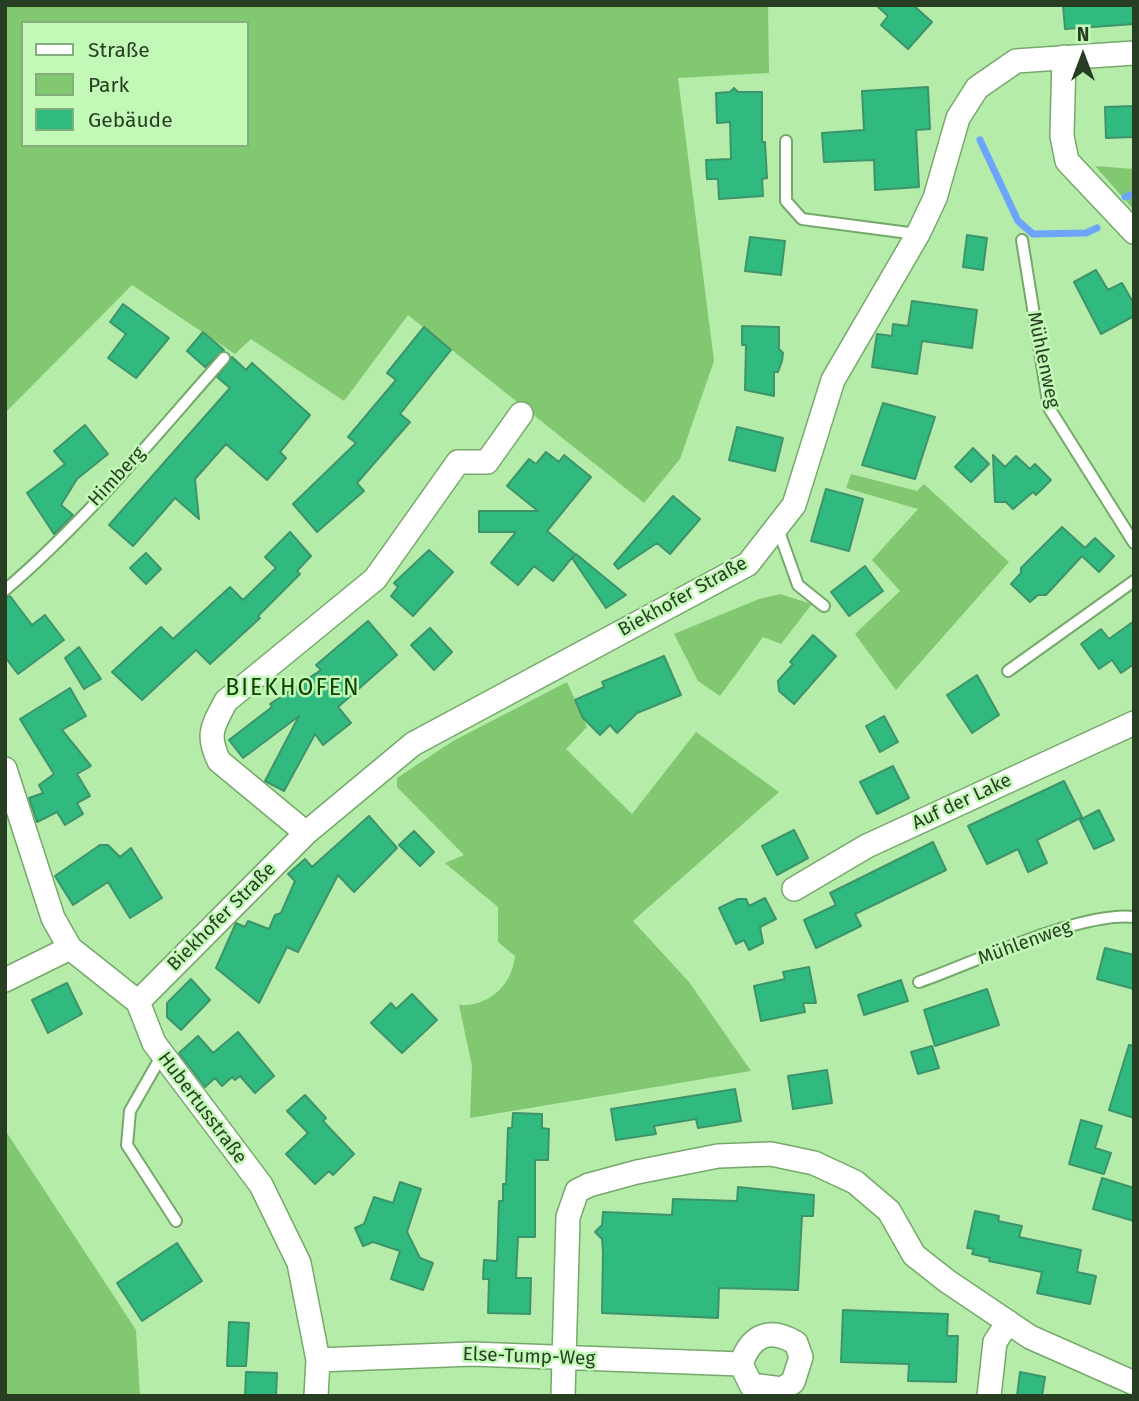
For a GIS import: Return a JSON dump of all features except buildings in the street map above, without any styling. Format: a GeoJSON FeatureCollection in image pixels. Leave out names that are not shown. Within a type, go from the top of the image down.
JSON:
{"type":"FeatureCollection","features":[{"type":"Feature","properties":{"kind":"street","name":"Biekhofer Straße"},"geometry":{"type":"LineString","coordinates":[[138,1002],[306,833],[413,744],[748,564],[794,505],[833,380],[918,234],[935,198],[958,118],[977,88],[1016,61],[1134,53]]}},
{"type":"Feature","properties":{"kind":"street"},"geometry":{"type":"LineString","coordinates":[[1065,57],[1062,136],[1067,161],[1081,179],[1134,232]]}},
{"type":"Feature","properties":{"kind":"street"},"geometry":{"type":"LineString","coordinates":[[306,833],[219,761],[212,745],[212,729],[216,719],[226,701],[375,579],[458,462],[487,462],[521,414]]}},
{"type":"Feature","properties":{"kind":"street","name":"Auf der Lake"},"geometry":{"type":"LineString","coordinates":[[794,889],[867,846],[1134,723]]}},
{"type":"Feature","properties":{"kind":"street"},"geometry":{"type":"LineString","coordinates":[[5,769],[53,918],[70,948],[138,1002]]}},
{"type":"Feature","properties":{"kind":"street"},"geometry":{"type":"LineString","coordinates":[[5,979],[70,948]]}},
{"type":"Feature","properties":{"kind":"street","name":"Hubertusstraße"},"geometry":{"type":"LineString","coordinates":[[138,1002],[154,1043],[162,1055],[261,1185],[299,1263],[318,1360],[316,1396]]}},
{"type":"Feature","properties":{"kind":"street"},"geometry":{"type":"LineString","coordinates":[[563,1396],[569,1217],[578,1191],[589,1185],[637,1172],[718,1156],[771,1154],[814,1163],[855,1182],[889,1211],[914,1255],[1030,1337],[1134,1384]]}},
{"type":"Feature","properties":{"kind":"street"},"geometry":{"type":"LineString","coordinates":[[989,1396],[995,1342],[1008,1322]]}},
{"type":"Feature","properties":{"kind":"street"},"geometry":{"type":"LineString","coordinates":[[772,1334],[785,1336],[796,1343],[801,1357],[796,1386],[782,1390],[751,1385],[741,1364],[747,1347],[757,1338],[772,1334]]}},
{"type":"Feature","properties":{"kind":"street","name":"Else-Tump-Weg"},"geometry":{"type":"LineString","coordinates":[[318,1360],[472,1354],[741,1364]]}},
{"type":"Feature","properties":{"kind":"lane"},"geometry":{"type":"LineString","coordinates":[[786,141],[786,201],[802,219],[918,234]]}},
{"type":"Feature","properties":{"kind":"lane","name":"Mühlenweg"},"geometry":{"type":"LineString","coordinates":[[1022,240],[1049,408],[1134,543]]}},
{"type":"Feature","properties":{"kind":"lane","name":"Himberg"},"geometry":{"type":"LineString","coordinates":[[5,590],[32,567],[115,480],[224,358]]}},
{"type":"Feature","properties":{"kind":"lane"},"geometry":{"type":"LineString","coordinates":[[777,526],[798,585],[824,606]]}},
{"type":"Feature","properties":{"kind":"lane"},"geometry":{"type":"LineString","coordinates":[[1008,671],[1134,581]]}},
{"type":"Feature","properties":{"kind":"lane","name":"Mühlenweg"},"geometry":{"type":"LineString","coordinates":[[919,982],[1085,920],[1115,915],[1134,917]]}},
{"type":"Feature","properties":{"kind":"lane"},"geometry":{"type":"LineString","coordinates":[[162,1055],[130,1111],[127,1145],[176,1221]]}},
{"type":"Feature","properties":{"kind":"green space"},"geometry":{"type":"Polygon","coordinates":[[[5,5],[768,5],[769,73],[678,78],[714,361],[680,459],[644,503],[408,315],[344,401],[251,339],[235,354],[132,285],[5,413],[5,5]]]}},
{"type":"Feature","properties":{"kind":"green space"},"geometry":{"type":"Polygon","coordinates":[[[1095,166],[1134,169],[1134,210],[1095,166]]]}},
{"type":"Feature","properties":{"kind":"green space"},"geometry":{"type":"Polygon","coordinates":[[[851,474],[917,491],[924,484],[1009,562],[896,690],[855,634],[900,591],[872,560],[918,509],[846,488],[851,474]]]}},
{"type":"Feature","properties":{"kind":"green space"},"geometry":{"type":"Polygon","coordinates":[[[780,594],[812,604],[781,644],[763,637],[720,696],[698,681],[674,634],[759,599],[780,594]]]}},
{"type":"Feature","properties":{"kind":"green space"},"geometry":{"type":"Polygon","coordinates":[[[567,682],[587,727],[566,749],[632,814],[696,732],[779,792],[633,921],[689,982],[751,1071],[470,1118],[472,1066],[459,1005],[480,1002],[497,992],[509,976],[515,956],[498,942],[498,907],[445,863],[464,855],[397,787],[397,778],[453,741],[567,682]]]}},
{"type":"Feature","properties":{"kind":"green space"},"geometry":{"type":"Polygon","coordinates":[[[7,1133],[136,1330],[140,1396],[5,1396],[7,1133]]]}},
{"type":"Feature","properties":{"kind":"waterway"},"geometry":{"type":"LineString","coordinates":[[980,140],[1018,221],[1033,234],[1086,233],[1097,228]]}},
{"type":"Feature","properties":{"kind":"waterway"},"geometry":{"type":"LineString","coordinates":[[1125,197],[1134,194]]}},
{"type":"Feature","properties":{"kind":"district","name":"BIEKHOFEN"},"geometry":{"type":"Point","coordinates":[293,689]}}]}
